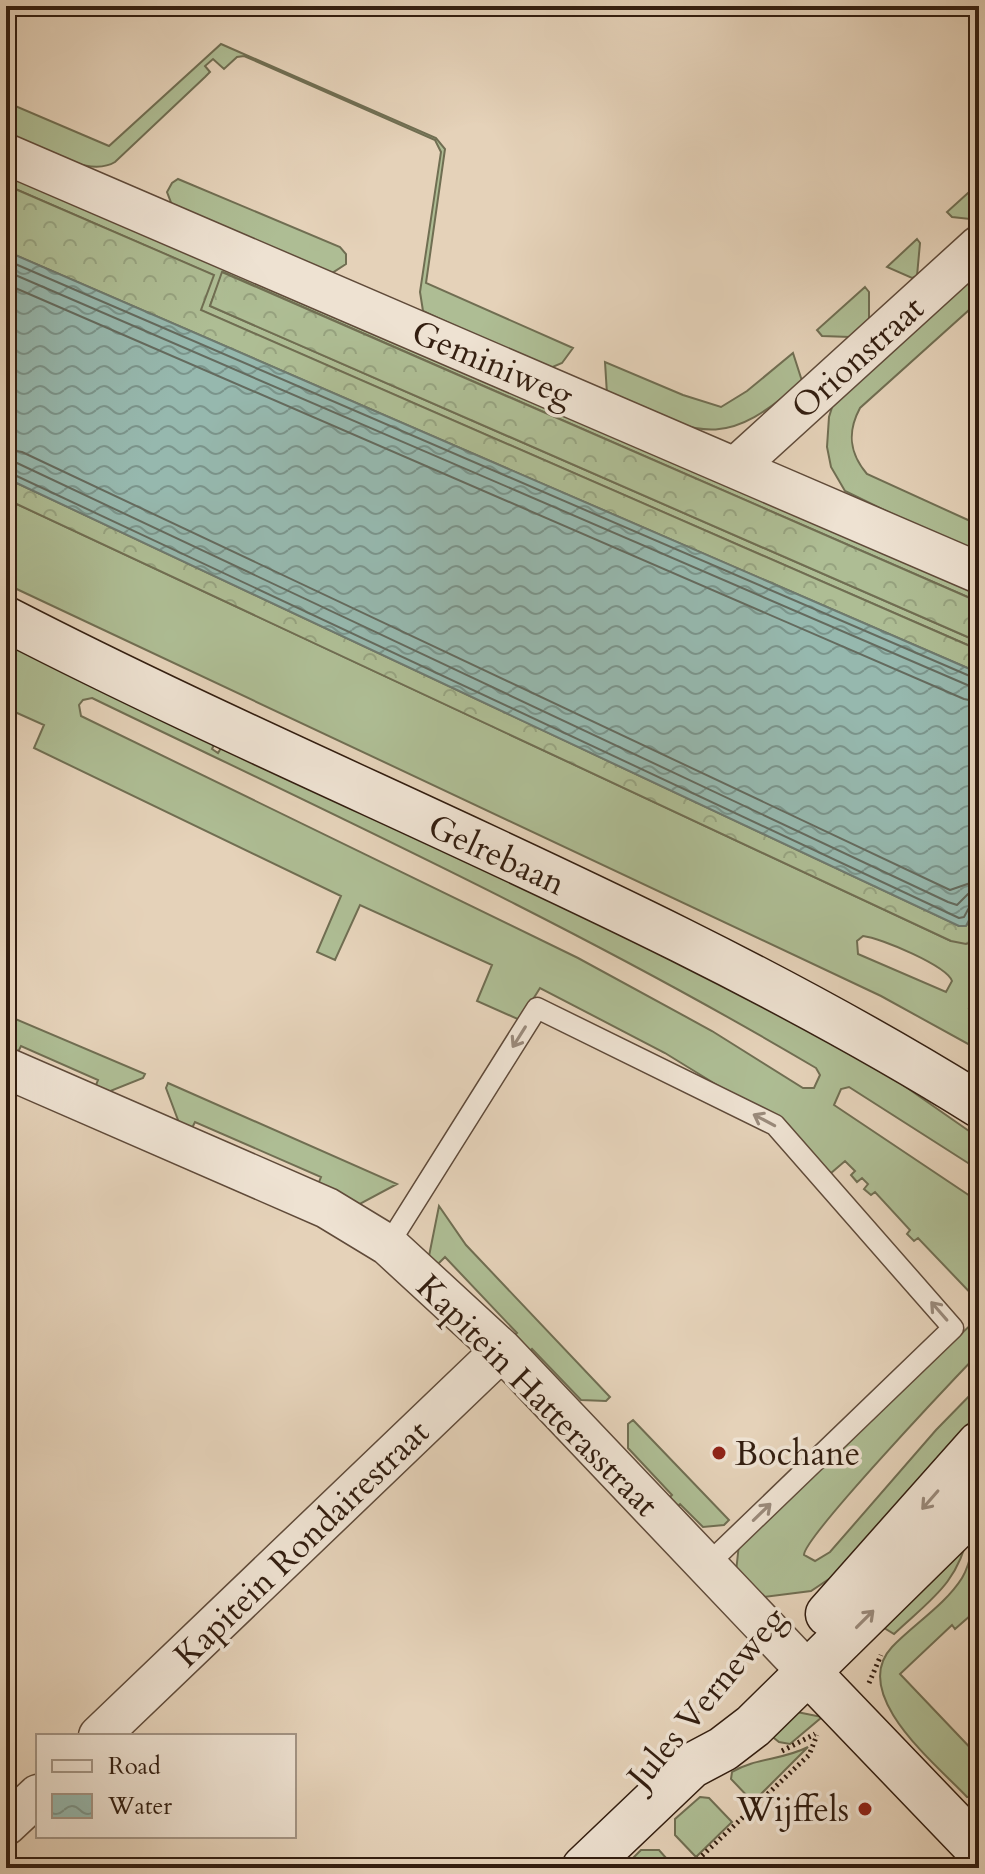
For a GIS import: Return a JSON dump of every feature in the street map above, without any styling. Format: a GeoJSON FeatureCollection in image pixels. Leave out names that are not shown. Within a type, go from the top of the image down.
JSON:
{"type":"FeatureCollection","features":[{"type":"Feature","properties":{"kind":"street","name":"Geminiweg"},"geometry":{"type":"LineString","coordinates":[[6,154],[979,573]]}},
{"type":"Feature","properties":{"kind":"street","name":"Orionstraat"},"geometry":{"type":"LineString","coordinates":[[736,467],[979,246]]}},
{"type":"Feature","properties":{"kind":"street","name":"Gelrebaan"},"geometry":{"type":"LineString","coordinates":[[6,596],[719,934],[979,1077]]}},
{"type":"Feature","properties":{"kind":"street","name":"Gelrebaan"},"geometry":{"type":"LineString","coordinates":[[6,619],[711,954],[861,1033],[979,1105]]}},
{"type":"Feature","properties":{"kind":"street","name":"Kapitein Hatterasstraat"},"geometry":{"type":"LineString","coordinates":[[6,1068],[327,1208],[388,1245],[502,1350],[979,1850]]}},
{"type":"Feature","properties":{"kind":"street","name":"Kapitein Rondairestraat"},"geometry":{"type":"LineString","coordinates":[[101,1734],[502,1350]]}},
{"type":"Feature","properties":{"kind":"street","name":"Jules Verneweg"},"geometry":{"type":"LineString","coordinates":[[584,1868],[690,1746],[860,1581],[979,1444]]}},
{"type":"Feature","properties":{"kind":"street","name":"Jules Verneweg"},"geometry":{"type":"LineString","coordinates":[[786,1650],[979,1504]]}},
{"type":"Feature","properties":{"kind":"street"},"geometry":{"type":"LineString","coordinates":[[6,1825],[36,1797]]}},
{"type":"Feature","properties":{"kind":"lane"},"geometry":{"type":"LineString","coordinates":[[388,1245],[537,1008],[775,1125],[953,1328],[706,1566]]}},
{"type":"Feature","properties":{"kind":"path","name":"Jules Verneweg"},"geometry":{"type":"LineString","coordinates":[[690,1746],[701,1703],[726,1679],[737,1663],[744,1640],[786,1650]]}},
{"type":"Feature","properties":{"kind":"path"},"geometry":{"type":"LineString","coordinates":[[689,1868],[809,1755],[819,1731]]}},
{"type":"Feature","properties":{"kind":"green space"},"geometry":{"type":"Polygon","coordinates":[[[221,44],[436,138],[445,149],[426,283],[573,348],[562,363],[548,369],[423,311],[420,292],[441,152],[435,140],[244,56],[237,57],[224,69],[213,59],[205,66],[210,72],[205,77],[115,162],[104,166],[90,166],[60,158],[6,133],[6,102],[109,146],[221,44]]]}},
{"type":"Feature","properties":{"kind":"green space"},"geometry":{"type":"Polygon","coordinates":[[[6,171],[979,594],[979,602],[223,272],[210,306],[979,642],[979,650],[200,310],[213,275],[6,185],[6,171]]]}},
{"type":"Feature","properties":{"kind":"green space"},"geometry":{"type":"Polygon","coordinates":[[[178,179],[340,247],[346,254],[346,264],[332,273],[172,205],[167,192],[178,179]]]}},
{"type":"Feature","properties":{"kind":"green space"},"geometry":{"type":"Polygon","coordinates":[[[979,183],[979,220],[952,217],[947,212],[979,183]]]}},
{"type":"Feature","properties":{"kind":"green space"},"geometry":{"type":"Polygon","coordinates":[[[6,185],[214,275],[201,310],[979,650],[979,673],[6,251],[6,185]]]}},
{"type":"Feature","properties":{"kind":"green space"},"geometry":{"type":"Polygon","coordinates":[[[917,239],[920,243],[917,276],[912,278],[887,267],[917,239]]]}},
{"type":"Feature","properties":{"kind":"green space"},"geometry":{"type":"Polygon","coordinates":[[[979,266],[979,301],[860,408],[853,425],[852,442],[856,458],[867,474],[979,525],[979,556],[845,491],[831,467],[827,447],[829,417],[834,401],[979,266]]]}},
{"type":"Feature","properties":{"kind":"green space"},"geometry":{"type":"Polygon","coordinates":[[[222,272],[979,602],[979,642],[210,306],[222,272]]]}},
{"type":"Feature","properties":{"kind":"green space"},"geometry":{"type":"Polygon","coordinates":[[[865,287],[869,292],[869,320],[850,337],[822,336],[817,330],[865,287]]]}},
{"type":"Feature","properties":{"kind":"green space"},"geometry":{"type":"Polygon","coordinates":[[[793,353],[802,381],[774,404],[750,419],[729,427],[708,430],[687,426],[607,394],[605,362],[683,395],[721,407],[747,391],[793,353]]]}},
{"type":"Feature","properties":{"kind":"green space"},"geometry":{"type":"Polygon","coordinates":[[[6,478],[959,926],[969,924],[979,901],[979,940],[966,944],[951,941],[6,499],[6,478]]]}},
{"type":"Feature","properties":{"kind":"green space"},"geometry":{"type":"Polygon","coordinates":[[[6,499],[951,941],[979,940],[979,993],[969,1008],[979,1015],[979,1050],[881,996],[6,584],[6,499]],[[863,936],[857,941],[858,954],[946,992],[952,981],[939,968],[898,947],[863,936]]]}},
{"type":"Feature","properties":{"kind":"green space"},"geometry":{"type":"Polygon","coordinates":[[[6,628],[216,741],[212,749],[218,753],[224,743],[568,892],[893,1078],[979,1138],[979,1170],[849,1087],[841,1089],[834,1105],[979,1202],[979,1302],[918,1238],[914,1241],[907,1234],[910,1230],[875,1192],[871,1195],[864,1189],[868,1184],[862,1178],[857,1182],[851,1175],[855,1171],[845,1161],[824,1179],[759,1111],[665,1053],[540,988],[520,1020],[477,1001],[492,965],[360,905],[335,960],[317,952],[341,896],[34,748],[44,725],[6,708],[6,628]],[[92,698],[83,700],[79,705],[81,716],[578,958],[712,1031],[803,1088],[814,1088],[820,1075],[816,1068],[638,968],[458,875],[92,698]]]}},
{"type":"Feature","properties":{"kind":"green space"},"geometry":{"type":"Polygon","coordinates":[[[6,1015],[145,1074],[143,1078],[103,1094],[94,1090],[98,1080],[21,1046],[16,1056],[8,1053],[6,1015]]]}},
{"type":"Feature","properties":{"kind":"green space"},"geometry":{"type":"Polygon","coordinates":[[[168,1083],[397,1184],[358,1205],[317,1187],[321,1177],[195,1122],[190,1132],[181,1128],[166,1088],[168,1083]]]}},
{"type":"Feature","properties":{"kind":"green space"},"geometry":{"type":"Polygon","coordinates":[[[439,1206],[466,1245],[610,1397],[606,1401],[581,1400],[532,1349],[524,1356],[509,1340],[517,1333],[445,1257],[437,1265],[429,1256],[439,1206]]]}},
{"type":"Feature","properties":{"kind":"green space"},"geometry":{"type":"Polygon","coordinates":[[[979,1317],[979,1353],[853,1490],[810,1542],[804,1555],[815,1561],[830,1552],[936,1430],[979,1386],[979,1421],[844,1569],[811,1591],[764,1597],[736,1572],[739,1544],[979,1317]]]}},
{"type":"Feature","properties":{"kind":"green space"},"geometry":{"type":"Polygon","coordinates":[[[633,1420],[729,1520],[724,1525],[703,1527],[680,1504],[672,1511],[664,1503],[672,1495],[628,1448],[628,1424],[633,1420]]]}},
{"type":"Feature","properties":{"kind":"green space"},"geometry":{"type":"Polygon","coordinates":[[[979,1526],[979,1608],[955,1629],[952,1625],[900,1674],[979,1757],[979,1792],[974,1797],[967,1797],[918,1748],[888,1707],[881,1686],[881,1666],[892,1647],[938,1606],[962,1578],[979,1526]]]}},
{"type":"Feature","properties":{"kind":"green space"},"geometry":{"type":"Polygon","coordinates":[[[969,1531],[958,1565],[931,1600],[894,1634],[881,1626],[969,1531]]]}},
{"type":"Feature","properties":{"kind":"green space"},"geometry":{"type":"Polygon","coordinates":[[[797,1712],[822,1717],[790,1744],[779,1742],[769,1734],[797,1712]]]}},
{"type":"Feature","properties":{"kind":"green space"},"geometry":{"type":"Polygon","coordinates":[[[808,1747],[753,1802],[731,1779],[732,1772],[741,1767],[808,1747]]]}},
{"type":"Feature","properties":{"kind":"green space"},"geometry":{"type":"Polygon","coordinates":[[[700,1797],[709,1798],[732,1822],[696,1857],[675,1835],[675,1819],[700,1797]]]}},
{"type":"Feature","properties":{"kind":"green space"},"geometry":{"type":"Polygon","coordinates":[[[641,1850],[659,1850],[675,1868],[623,1868],[641,1850]]]}},
{"type":"Feature","properties":{"kind":"water"},"geometry":{"type":"Polygon","coordinates":[[[6,251],[979,673],[979,901],[966,926],[959,926],[6,478],[6,251]]]}},
{"type":"Feature","properties":{"kind":"place","name":"Bochane"},"geometry":{"type":"Point","coordinates":[719,1453]}},
{"type":"Feature","properties":{"kind":"place","name":"Wijffels"},"geometry":{"type":"Point","coordinates":[865,1809]}}]}
